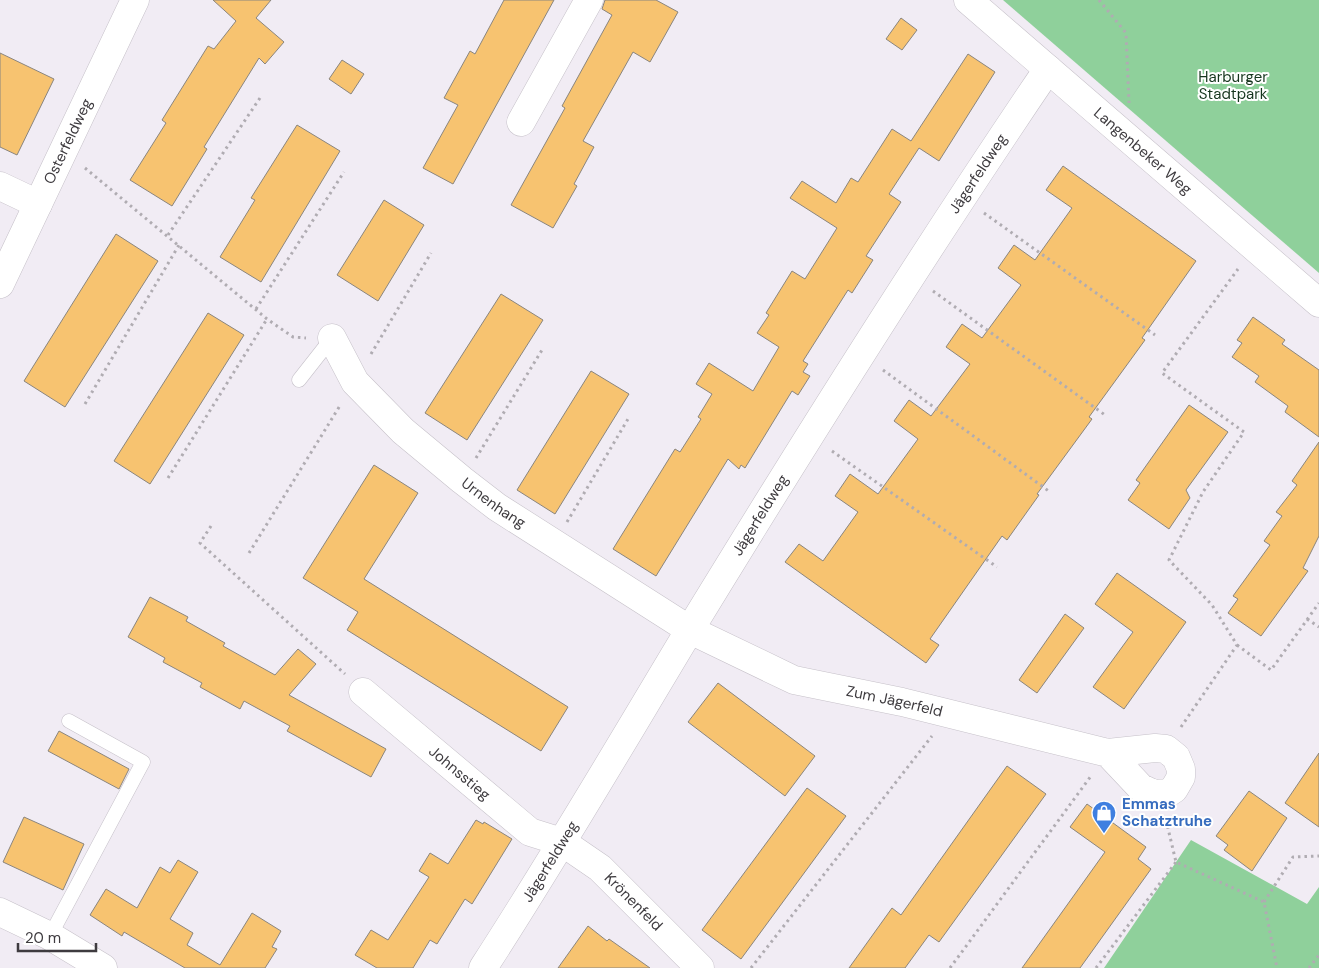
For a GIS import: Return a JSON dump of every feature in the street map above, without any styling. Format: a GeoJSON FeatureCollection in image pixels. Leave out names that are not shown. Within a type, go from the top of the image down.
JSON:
{"type":"FeatureCollection","features":[{"type":"Feature","properties":{"kind":"street","name":"Osterfeldweg"},"geometry":{"type":"LineString","coordinates":[[0,284],[135,0]]}},
{"type":"Feature","properties":{"kind":"street"},"geometry":{"type":"LineString","coordinates":[[521,122],[589,0]]}},
{"type":"Feature","properties":{"kind":"street","name":"Langenbeker Weg"},"geometry":{"type":"LineString","coordinates":[[968,0],[1319,302]]}},
{"type":"Feature","properties":{"kind":"street","name":"Jägerfeldweg"},"geometry":{"type":"LineString","coordinates":[[483,968],[811,436],[962,196],[1048,69]]}},
{"type":"Feature","properties":{"kind":"street"},"geometry":{"type":"LineString","coordinates":[[0,186],[38,204]]}},
{"type":"Feature","properties":{"kind":"street","name":"Urnenhang"},"geometry":{"type":"LineString","coordinates":[[332,338],[354,382],[403,431],[462,480],[497,507],[690,630]]}},
{"type":"Feature","properties":{"kind":"street","name":"Zum Jägerfeld"},"geometry":{"type":"LineString","coordinates":[[690,630],[794,680],[949,714],[1108,753],[1155,748],[1166,749]]}},
{"type":"Feature","properties":{"kind":"street","name":"Johnsstieg"},"geometry":{"type":"LineString","coordinates":[[364,692],[530,832],[562,842]]}},
{"type":"Feature","properties":{"kind":"street"},"geometry":{"type":"LineString","coordinates":[[1108,753],[1141,788],[1161,795],[1174,789],[1181,776],[1181,769],[1176,757],[1166,749]]}},
{"type":"Feature","properties":{"kind":"street","name":"Krönenfeld"},"geometry":{"type":"LineString","coordinates":[[562,842],[600,868],[700,968]]}},
{"type":"Feature","properties":{"kind":"street"},"geometry":{"type":"LineString","coordinates":[[0,912],[50,936],[103,968]]}},
{"type":"Feature","properties":{"kind":"lane"},"geometry":{"type":"LineString","coordinates":[[299,380],[332,338]]}},
{"type":"Feature","properties":{"kind":"lane"},"geometry":{"type":"LineString","coordinates":[[50,936],[143,762],[69,722]]}},
{"type":"Feature","properties":{"kind":"path"},"geometry":{"type":"LineString","coordinates":[[1099,0],[1126,33],[1130,139]]}},
{"type":"Feature","properties":{"kind":"path"},"geometry":{"type":"LineString","coordinates":[[168,235],[262,95]]}},
{"type":"Feature","properties":{"kind":"path"},"geometry":{"type":"LineString","coordinates":[[78,162],[179,244],[256,310],[293,338],[332,338]]}},
{"type":"Feature","properties":{"kind":"path"},"geometry":{"type":"LineString","coordinates":[[256,310],[344,172]]}},
{"type":"Feature","properties":{"kind":"path"},"geometry":{"type":"LineString","coordinates":[[962,196],[1154,335]]}},
{"type":"Feature","properties":{"kind":"path"},"geometry":{"type":"LineString","coordinates":[[85,404],[179,244]]}},
{"type":"Feature","properties":{"kind":"path"},"geometry":{"type":"LineString","coordinates":[[1254,246],[1162,373],[1244,432],[1203,492],[1169,560],[1212,605],[1237,645],[1271,670],[1319,604]]}},
{"type":"Feature","properties":{"kind":"path"},"geometry":{"type":"LineString","coordinates":[[912,276],[1106,415]]}},
{"type":"Feature","properties":{"kind":"path"},"geometry":{"type":"LineString","coordinates":[[168,478],[267,319]]}},
{"type":"Feature","properties":{"kind":"path"},"geometry":{"type":"LineString","coordinates":[[462,480],[542,350]]}},
{"type":"Feature","properties":{"kind":"path"},"geometry":{"type":"LineString","coordinates":[[862,355],[1050,492]]}},
{"type":"Feature","properties":{"kind":"path"},"geometry":{"type":"LineString","coordinates":[[554,544],[628,419]]}},
{"type":"Feature","properties":{"kind":"path"},"geometry":{"type":"LineString","coordinates":[[811,436],[997,567]]}},
{"type":"Feature","properties":{"kind":"path"},"geometry":{"type":"LineString","coordinates":[[211,526],[200,543],[364,692]]}},
{"type":"Feature","properties":{"kind":"path"},"geometry":{"type":"LineString","coordinates":[[1307,619],[1319,627]]}},
{"type":"Feature","properties":{"kind":"path"},"geometry":{"type":"LineString","coordinates":[[1166,749],[1237,645]]}},
{"type":"Feature","properties":{"kind":"path"},"geometry":{"type":"LineString","coordinates":[[751,968],[949,714]]}},
{"type":"Feature","properties":{"kind":"path"},"geometry":{"type":"LineString","coordinates":[[950,968],[1108,753]]}},
{"type":"Feature","properties":{"kind":"path"},"geometry":{"type":"LineString","coordinates":[[1096,968],[1176,862],[1161,795]]}},
{"type":"Feature","properties":{"kind":"path"},"geometry":{"type":"LineString","coordinates":[[1276,968],[1264,902],[1293,857],[1319,856]]}},
{"type":"Feature","properties":{"kind":"path"},"geometry":{"type":"LineString","coordinates":[[1176,862],[1264,902]]}},
{"type":"Feature","properties":{"kind":"path"},"geometry":{"type":"LineString","coordinates":[[1309,968],[1319,955]]}},
{"type":"Feature","properties":{"kind":"green space","name":"Harburger Stadtpark"},"geometry":{"type":"Polygon","coordinates":[[[1003,0],[1319,0],[1319,273],[1003,0]]]}},
{"type":"Feature","properties":{"kind":"green space"},"geometry":{"type":"Polygon","coordinates":[[[1191,840],[1307,904],[1319,887],[1319,968],[1104,968],[1191,840]]]}},
{"type":"Feature","properties":{"kind":"building"},"geometry":{"type":"Polygon","coordinates":[[[213,0],[271,0],[256,18],[284,42],[265,64],[259,58],[204,147],[207,149],[172,206],[130,180],[166,123],[162,120],[208,46],[214,49],[236,21],[213,0]]]}},
{"type":"Feature","properties":{"kind":"building"},"geometry":{"type":"Polygon","coordinates":[[[504,0],[554,0],[453,184],[423,168],[458,105],[444,98],[470,51],[475,54],[504,0]]]}},
{"type":"Feature","properties":{"kind":"building"},"geometry":{"type":"Polygon","coordinates":[[[605,0],[656,0],[678,12],[650,62],[633,52],[583,141],[594,147],[574,184],[577,186],[553,228],[511,205],[565,108],[562,106],[612,15],[602,9],[605,0]]]}},
{"type":"Feature","properties":{"kind":"building"},"geometry":{"type":"Polygon","coordinates":[[[901,18],[917,30],[902,50],[886,39],[901,18]]]}},
{"type":"Feature","properties":{"kind":"building"},"geometry":{"type":"Polygon","coordinates":[[[0,53],[54,79],[17,155],[0,147],[0,53]]]}},
{"type":"Feature","properties":{"kind":"building"},"geometry":{"type":"Polygon","coordinates":[[[968,54],[995,72],[939,161],[919,148],[889,194],[901,202],[866,256],[873,260],[852,293],[848,290],[803,361],[808,364],[803,372],[810,376],[798,395],[792,391],[745,468],[741,465],[739,469],[728,459],[656,576],[613,549],[675,449],[680,452],[701,419],[698,417],[712,394],[696,384],[709,363],[753,391],[779,347],[757,333],[769,315],[766,313],[792,271],[805,279],[837,228],[790,198],[802,181],[836,203],[851,178],[858,182],[892,129],[911,141],[968,54]]]}},
{"type":"Feature","properties":{"kind":"building"},"geometry":{"type":"Polygon","coordinates":[[[342,60],[364,74],[351,94],[329,79],[342,60]]]}},
{"type":"Feature","properties":{"kind":"building"},"geometry":{"type":"Polygon","coordinates":[[[297,125],[340,151],[261,282],[220,257],[255,200],[251,198],[297,125]]]}},
{"type":"Feature","properties":{"kind":"building"},"geometry":{"type":"Polygon","coordinates":[[[1063,166],[1196,261],[1142,338],[1145,340],[1089,417],[1092,419],[1037,494],[1039,495],[1007,540],[1002,536],[930,639],[939,645],[926,663],[785,562],[799,544],[823,561],[858,512],[835,496],[850,474],[878,494],[918,439],[894,421],[909,400],[931,416],[970,364],[946,347],[962,324],[982,338],[1021,285],[998,268],[1014,245],[1035,260],[1072,208],[1046,190],[1063,166]]]}},
{"type":"Feature","properties":{"kind":"building"},"geometry":{"type":"Polygon","coordinates":[[[384,200],[424,225],[378,301],[337,275],[384,200]]]}},
{"type":"Feature","properties":{"kind":"building"},"geometry":{"type":"Polygon","coordinates":[[[116,234],[158,261],[65,407],[24,381],[116,234]]]}},
{"type":"Feature","properties":{"kind":"building"},"geometry":{"type":"Polygon","coordinates":[[[501,294],[543,320],[467,440],[425,413],[501,294]]]}},
{"type":"Feature","properties":{"kind":"building"},"geometry":{"type":"Polygon","coordinates":[[[208,313],[244,335],[150,484],[114,461],[208,313]]]}},
{"type":"Feature","properties":{"kind":"building"},"geometry":{"type":"Polygon","coordinates":[[[1253,317],[1285,340],[1282,344],[1319,370],[1319,437],[1285,412],[1288,406],[1255,382],[1259,376],[1232,357],[1242,343],[1237,340],[1253,317]]]}},
{"type":"Feature","properties":{"kind":"building"},"geometry":{"type":"Polygon","coordinates":[[[591,371],[629,394],[555,514],[517,490],[591,371]]]}},
{"type":"Feature","properties":{"kind":"building"},"geometry":{"type":"Polygon","coordinates":[[[1189,405],[1228,432],[1186,490],[1190,498],[1169,529],[1128,500],[1140,483],[1136,480],[1189,405]]]}},
{"type":"Feature","properties":{"kind":"building"},"geometry":{"type":"Polygon","coordinates":[[[1319,442],[1319,536],[1303,568],[1308,571],[1261,636],[1228,613],[1238,599],[1233,596],[1270,545],[1264,541],[1282,516],[1276,512],[1297,485],[1292,481],[1319,442]]]}},
{"type":"Feature","properties":{"kind":"building"},"geometry":{"type":"Polygon","coordinates":[[[374,465],[418,493],[364,579],[568,707],[541,751],[347,630],[358,612],[303,578],[374,465]]]}},
{"type":"Feature","properties":{"kind":"building"},"geometry":{"type":"Polygon","coordinates":[[[1117,573],[1186,622],[1124,709],[1093,687],[1133,632],[1095,604],[1117,573]]]}},
{"type":"Feature","properties":{"kind":"building"},"geometry":{"type":"Polygon","coordinates":[[[150,597],[188,617],[186,621],[225,643],[223,646],[275,675],[298,649],[316,664],[289,695],[386,749],[371,777],[287,731],[290,726],[244,701],[240,709],[200,687],[202,683],[163,662],[165,658],[128,637],[150,597]]]}},
{"type":"Feature","properties":{"kind":"building"},"geometry":{"type":"Polygon","coordinates":[[[1065,614],[1084,628],[1037,693],[1019,680],[1065,614]]]}},
{"type":"Feature","properties":{"kind":"building"},"geometry":{"type":"Polygon","coordinates":[[[718,683],[815,756],[785,796],[688,722],[718,683]]]}},
{"type":"Feature","properties":{"kind":"building"},"geometry":{"type":"Polygon","coordinates":[[[59,731],[129,769],[119,789],[48,751],[59,731]]]}},
{"type":"Feature","properties":{"kind":"building"},"geometry":{"type":"Polygon","coordinates":[[[1319,753],[1319,827],[1285,803],[1319,753]]]}},
{"type":"Feature","properties":{"kind":"building"},"geometry":{"type":"Polygon","coordinates":[[[1007,766],[1046,794],[939,942],[929,935],[905,968],[849,968],[892,908],[901,915],[1007,766]]]}},
{"type":"Feature","properties":{"kind":"building"},"geometry":{"type":"Polygon","coordinates":[[[807,788],[846,816],[741,959],[702,930],[807,788]]]}},
{"type":"Feature","properties":{"kind":"building"},"geometry":{"type":"Polygon","coordinates":[[[1249,791],[1287,818],[1252,871],[1224,850],[1228,845],[1216,836],[1249,791]]]}},
{"type":"Feature","properties":{"kind":"building"},"geometry":{"type":"Polygon","coordinates":[[[1087,804],[1146,847],[1138,859],[1151,869],[1080,968],[1022,968],[1105,852],[1070,827],[1087,804]]]}},
{"type":"Feature","properties":{"kind":"building"},"geometry":{"type":"Polygon","coordinates":[[[24,817],[84,844],[63,890],[3,862],[24,817]]]}},
{"type":"Feature","properties":{"kind":"building"},"geometry":{"type":"Polygon","coordinates":[[[476,820],[483,824],[484,822],[512,839],[472,904],[465,899],[437,944],[430,940],[413,968],[377,968],[355,955],[371,930],[388,940],[429,877],[419,871],[430,853],[448,864],[476,820]]]}},
{"type":"Feature","properties":{"kind":"building"},"geometry":{"type":"Polygon","coordinates":[[[178,860],[198,872],[170,919],[193,933],[187,945],[220,965],[252,913],[281,931],[272,947],[277,949],[265,968],[185,968],[124,932],[122,936],[90,915],[106,889],[137,908],[160,867],[170,873],[178,860]]]}},
{"type":"Feature","properties":{"kind":"building"},"geometry":{"type":"Polygon","coordinates":[[[588,926],[607,941],[609,939],[650,968],[558,968],[588,926]]]}},
{"type":"Feature","properties":{"kind":"place","name":"Emmas Schatztruhe"},"geometry":{"type":"Point","coordinates":[1104,834]}}]}
